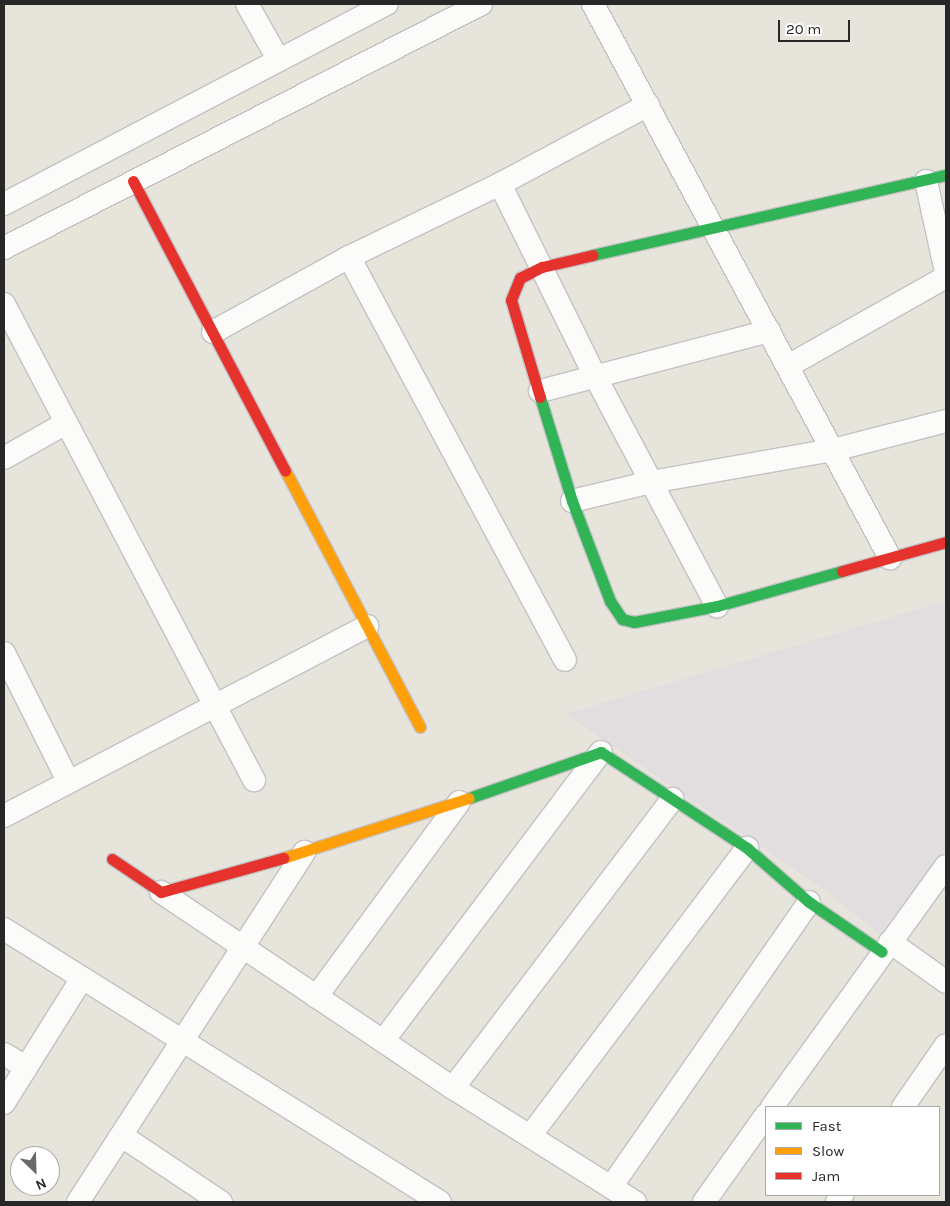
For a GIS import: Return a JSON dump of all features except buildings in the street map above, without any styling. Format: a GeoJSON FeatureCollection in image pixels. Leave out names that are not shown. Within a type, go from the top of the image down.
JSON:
{"type":"FeatureCollection","features":[{"type":"Feature","properties":{"kind":"street"},"geometry":{"type":"LineString","coordinates":[[247,4],[278,60]]}},
{"type":"Feature","properties":{"kind":"street"},"geometry":{"type":"LineString","coordinates":[[4,204],[386,4]]}},
{"type":"Feature","properties":{"kind":"street"},"geometry":{"type":"LineString","coordinates":[[4,248],[133,180],[481,4]]}},
{"type":"Feature","properties":{"kind":"street"},"geometry":{"type":"LineString","coordinates":[[593,4],[890,558]]}},
{"type":"Feature","properties":{"kind":"street"},"geometry":{"type":"LineString","coordinates":[[213,332],[349,257],[500,184],[648,105]]}},
{"type":"Feature","properties":{"kind":"street"},"geometry":{"type":"LineString","coordinates":[[946,272],[936,178],[712,226],[542,267],[520,278],[511,300],[572,501],[610,601],[622,619],[634,622],[717,606],[946,542]]}},
{"type":"Feature","properties":{"kind":"street"},"geometry":{"type":"LineString","coordinates":[[133,180],[420,727]]}},
{"type":"Feature","properties":{"kind":"street"},"geometry":{"type":"LineString","coordinates":[[500,184],[594,374],[717,606]]}},
{"type":"Feature","properties":{"kind":"street"},"geometry":{"type":"LineString","coordinates":[[349,257],[565,660]]}},
{"type":"Feature","properties":{"kind":"street"},"geometry":{"type":"LineString","coordinates":[[788,366],[946,278]]}},
{"type":"Feature","properties":{"kind":"street"},"geometry":{"type":"LineString","coordinates":[[4,304],[254,780]]}},
{"type":"Feature","properties":{"kind":"street"},"geometry":{"type":"LineString","coordinates":[[540,391],[594,374],[769,331]]}},
{"type":"Feature","properties":{"kind":"street"},"geometry":{"type":"LineString","coordinates":[[572,501],[651,482],[832,450],[946,422]]}},
{"type":"Feature","properties":{"kind":"street"},"geometry":{"type":"LineString","coordinates":[[4,458],[66,423]]}},
{"type":"Feature","properties":{"kind":"street"},"geometry":{"type":"LineString","coordinates":[[4,816],[214,704],[367,626]]}},
{"type":"Feature","properties":{"kind":"street"},"geometry":{"type":"LineString","coordinates":[[4,653],[68,781]]}},
{"type":"Feature","properties":{"kind":"street"},"geometry":{"type":"LineString","coordinates":[[601,752],[747,848],[809,902],[946,982]]}},
{"type":"Feature","properties":{"kind":"street"},"geometry":{"type":"LineString","coordinates":[[161,892],[304,852],[459,802],[601,752]]}},
{"type":"Feature","properties":{"kind":"street"},"geometry":{"type":"LineString","coordinates":[[382,1041],[601,752]]}},
{"type":"Feature","properties":{"kind":"street"},"geometry":{"type":"LineString","coordinates":[[453,1088],[672,799]]}},
{"type":"Feature","properties":{"kind":"street"},"geometry":{"type":"LineString","coordinates":[[316,996],[459,802]]}},
{"type":"Feature","properties":{"kind":"street"},"geometry":{"type":"LineString","coordinates":[[530,1136],[747,848]]}},
{"type":"Feature","properties":{"kind":"street"},"geometry":{"type":"LineString","coordinates":[[78,1202],[122,1136],[240,947],[304,852]]}},
{"type":"Feature","properties":{"kind":"street"},"geometry":{"type":"LineString","coordinates":[[112,859],[240,947],[453,1088],[635,1202]]}},
{"type":"Feature","properties":{"kind":"street"},"geometry":{"type":"LineString","coordinates":[[773,1106],[946,866]]}},
{"type":"Feature","properties":{"kind":"street"},"geometry":{"type":"LineString","coordinates":[[611,1187],[809,902]]}},
{"type":"Feature","properties":{"kind":"street"},"geometry":{"type":"LineString","coordinates":[[4,929],[440,1202]]}},
{"type":"Feature","properties":{"kind":"street"},"geometry":{"type":"LineString","coordinates":[[4,1103],[82,978]]}},
{"type":"Feature","properties":{"kind":"street"},"geometry":{"type":"LineString","coordinates":[[904,1106],[946,1045]]}},
{"type":"Feature","properties":{"kind":"street"},"geometry":{"type":"LineString","coordinates":[[4,1054],[26,1067]]}},
{"type":"Feature","properties":{"kind":"street"},"geometry":{"type":"LineString","coordinates":[[704,1202],[765,1116]]}},
{"type":"Feature","properties":{"kind":"street"},"geometry":{"type":"LineString","coordinates":[[122,1136],[221,1202]]}},
{"type":"Feature","properties":{"kind":"shaded area"},"geometry":{"type":"Polygon","coordinates":[[[946,601],[946,847],[880,935],[826,891],[565,714],[946,601]]]}},
{"type":"Feature","properties":{"kind":"traffic: fast"},"geometry":{"type":"LineString","coordinates":[[593,255],[946,175]]}},
{"type":"Feature","properties":{"kind":"traffic: fast"},"geometry":{"type":"LineString","coordinates":[[540,397],[572,501],[610,601],[622,619],[634,622],[717,606],[842,571]]}},
{"type":"Feature","properties":{"kind":"traffic: fast"},"geometry":{"type":"LineString","coordinates":[[469,798],[601,752],[747,848],[809,902],[882,952]]}},
{"type":"Feature","properties":{"kind":"traffic: slow"},"geometry":{"type":"LineString","coordinates":[[285,470],[420,727]]}},
{"type":"Feature","properties":{"kind":"traffic: slow"},"geometry":{"type":"LineString","coordinates":[[283,858],[469,798]]}},
{"type":"Feature","properties":{"kind":"traffic: jam"},"geometry":{"type":"LineString","coordinates":[[133,181],[285,470]]}},
{"type":"Feature","properties":{"kind":"traffic: jam"},"geometry":{"type":"LineString","coordinates":[[540,397],[511,300],[520,278],[542,267],[593,255]]}},
{"type":"Feature","properties":{"kind":"traffic: jam"},"geometry":{"type":"LineString","coordinates":[[842,571],[946,542]]}},
{"type":"Feature","properties":{"kind":"traffic: jam"},"geometry":{"type":"LineString","coordinates":[[112,859],[161,892],[283,858]]}}]}
